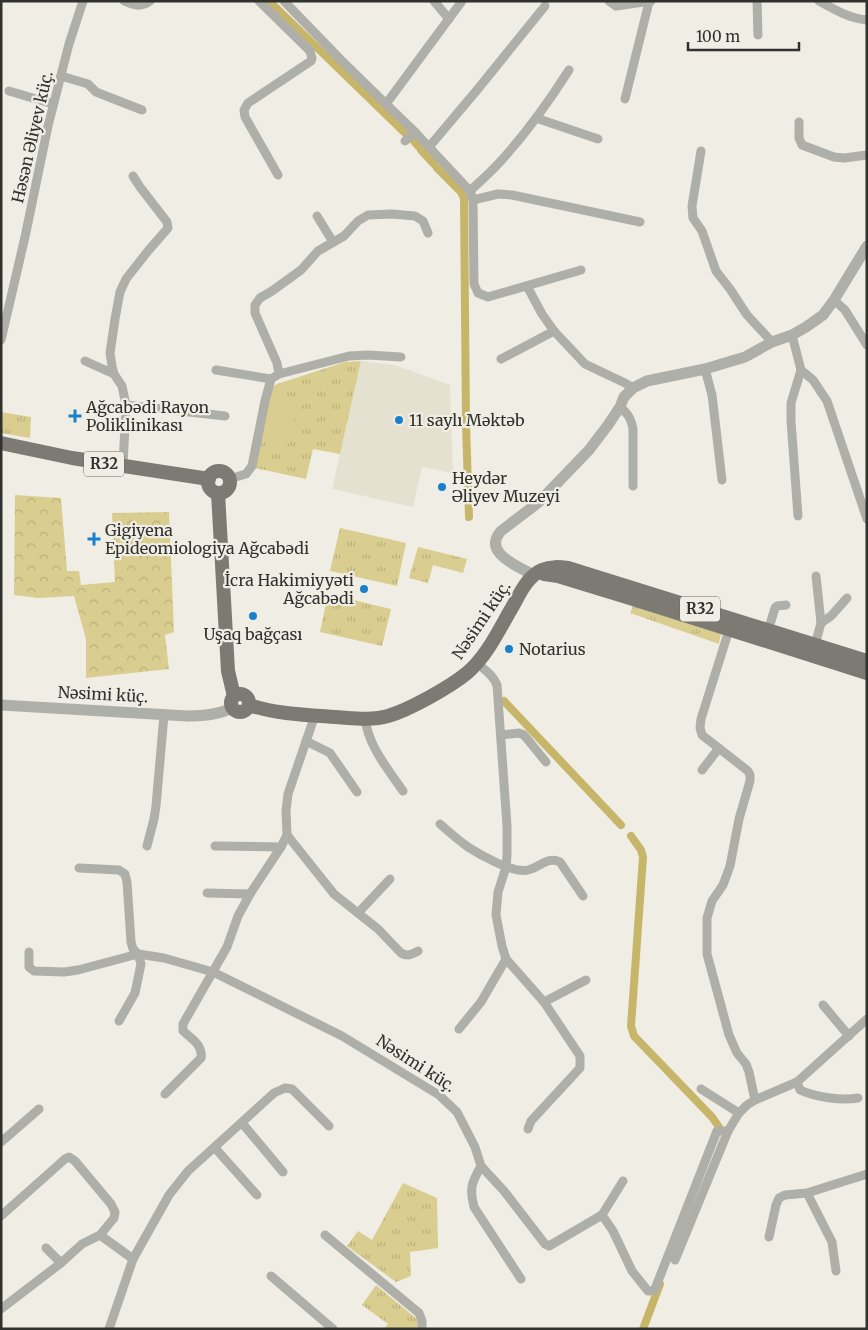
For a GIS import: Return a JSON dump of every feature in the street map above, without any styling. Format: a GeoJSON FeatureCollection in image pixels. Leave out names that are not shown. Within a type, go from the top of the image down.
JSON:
{"type":"FeatureCollection","features":[{"type":"Feature","properties":{"kind":"main road","name":"R32"},"geometry":{"type":"LineString","coordinates":[[1,443],[72,458],[209,479]]}},
{"type":"Feature","properties":{"kind":"main road"},"geometry":{"type":"LineString","coordinates":[[217,472],[225,473],[229,480],[226,491],[214,492],[209,486],[209,479],[217,472]]}},
{"type":"Feature","properties":{"kind":"main road"},"geometry":{"type":"LineString","coordinates":[[218,493],[228,671],[233,702]]}},
{"type":"Feature","properties":{"kind":"main road","name":"R32"},"geometry":{"type":"LineString","coordinates":[[533,575],[548,568],[568,568],[867,661]]}},
{"type":"Feature","properties":{"kind":"main road","name":"R32"},"geometry":{"type":"LineString","coordinates":[[533,575],[552,574],[867,673]]}},
{"type":"Feature","properties":{"kind":"main road","name":"Nəsimi küç."},"geometry":{"type":"LineString","coordinates":[[233,702],[235,711],[239,712],[244,712],[249,705],[275,711],[365,718],[387,716],[396,713],[457,680],[477,663],[498,632],[526,583],[533,575]]}},
{"type":"Feature","properties":{"kind":"street","name":"Həsən Əliyev küç."},"geometry":{"type":"LineString","coordinates":[[1,340],[5,307],[53,104],[83,1]]}},
{"type":"Feature","properties":{"kind":"street"},"geometry":{"type":"LineString","coordinates":[[124,1],[140,6],[150,1]]}},
{"type":"Feature","properties":{"kind":"street"},"geometry":{"type":"LineString","coordinates":[[259,1],[310,51],[312,58],[311,61],[248,103],[244,110],[245,117],[278,175]]}},
{"type":"Feature","properties":{"kind":"street"},"geometry":{"type":"LineString","coordinates":[[284,1],[430,147],[471,196],[474,284],[478,293],[488,297],[581,270]]}},
{"type":"Feature","properties":{"kind":"street"},"geometry":{"type":"LineString","coordinates":[[434,1],[449,19]]}},
{"type":"Feature","properties":{"kind":"street"},"geometry":{"type":"LineString","coordinates":[[386,104],[462,1]]}},
{"type":"Feature","properties":{"kind":"street"},"geometry":{"type":"LineString","coordinates":[[609,1],[616,6],[650,1],[625,99]]}},
{"type":"Feature","properties":{"kind":"street"},"geometry":{"type":"LineString","coordinates":[[757,1],[758,35]]}},
{"type":"Feature","properties":{"kind":"street"},"geometry":{"type":"LineString","coordinates":[[819,1],[856,19],[867,20]]}},
{"type":"Feature","properties":{"kind":"street"},"geometry":{"type":"LineString","coordinates":[[430,147],[545,6]]}},
{"type":"Feature","properties":{"kind":"street"},"geometry":{"type":"LineString","coordinates":[[471,196],[536,118],[569,70]]}},
{"type":"Feature","properties":{"kind":"street"},"geometry":{"type":"LineString","coordinates":[[61,76],[88,84],[96,92],[142,110]]}},
{"type":"Feature","properties":{"kind":"street"},"geometry":{"type":"LineString","coordinates":[[9,91],[53,104]]}},
{"type":"Feature","properties":{"kind":"street"},"geometry":{"type":"LineString","coordinates":[[536,118],[598,139]]}},
{"type":"Feature","properties":{"kind":"street"},"geometry":{"type":"LineString","coordinates":[[799,122],[799,138],[802,145],[834,158],[867,155]]}},
{"type":"Feature","properties":{"kind":"street"},"geometry":{"type":"LineString","coordinates":[[406,141],[415,132]]}},
{"type":"Feature","properties":{"kind":"street"},"geometry":{"type":"LineString","coordinates":[[701,151],[692,206],[693,218],[702,231],[716,271],[747,315],[772,342]]}},
{"type":"Feature","properties":{"kind":"street"},"geometry":{"type":"LineString","coordinates":[[123,466],[126,405],[122,386],[114,374],[110,353],[120,292],[131,273],[168,228],[167,222],[133,176]]}},
{"type":"Feature","properties":{"kind":"street"},"geometry":{"type":"LineString","coordinates":[[471,196],[512,195],[640,222]]}},
{"type":"Feature","properties":{"kind":"street"},"geometry":{"type":"LineString","coordinates":[[229,480],[246,474],[252,466],[265,401],[275,377],[277,363],[255,312],[255,304],[260,298],[301,270],[318,251],[344,236],[368,214],[415,216],[423,221],[428,233]]}},
{"type":"Feature","properties":{"kind":"street"},"geometry":{"type":"LineString","coordinates":[[316,216],[333,242]]}},
{"type":"Feature","properties":{"kind":"street"},"geometry":{"type":"LineString","coordinates":[[533,575],[498,553],[495,542],[497,535],[539,502],[590,450],[620,407],[624,397],[633,388],[647,381],[705,369],[745,357],[772,342],[792,335],[823,315],[867,246]]}},
{"type":"Feature","properties":{"kind":"street"},"geometry":{"type":"LineString","coordinates":[[527,286],[542,314],[554,331],[585,364],[633,388]]}},
{"type":"Feature","properties":{"kind":"street"},"geometry":{"type":"LineString","coordinates":[[834,300],[845,310],[867,345]]}},
{"type":"Feature","properties":{"kind":"street"},"geometry":{"type":"LineString","coordinates":[[501,359],[554,331]]}},
{"type":"Feature","properties":{"kind":"street"},"geometry":{"type":"LineString","coordinates":[[792,335],[801,370],[792,403],[791,421],[798,516]]}},
{"type":"Feature","properties":{"kind":"street"},"geometry":{"type":"LineString","coordinates":[[216,370],[275,377],[349,356],[401,357]]}},
{"type":"Feature","properties":{"kind":"street"},"geometry":{"type":"LineString","coordinates":[[84,361],[114,374]]}},
{"type":"Feature","properties":{"kind":"street"},"geometry":{"type":"LineString","coordinates":[[705,369],[712,395],[722,480]]}},
{"type":"Feature","properties":{"kind":"street"},"geometry":{"type":"LineString","coordinates":[[801,370],[813,380],[827,401],[867,519]]}},
{"type":"Feature","properties":{"kind":"street"},"geometry":{"type":"LineString","coordinates":[[126,405],[225,416]]}},
{"type":"Feature","properties":{"kind":"street"},"geometry":{"type":"LineString","coordinates":[[620,407],[632,420],[634,486]]}},
{"type":"Feature","properties":{"kind":"street"},"geometry":{"type":"LineString","coordinates":[[815,645],[821,623],[816,576]]}},
{"type":"Feature","properties":{"kind":"street"},"geometry":{"type":"LineString","coordinates":[[821,623],[831,616],[847,598]]}},
{"type":"Feature","properties":{"kind":"street"},"geometry":{"type":"LineString","coordinates":[[768,631],[775,608],[786,605]]}},
{"type":"Feature","properties":{"kind":"street"},"geometry":{"type":"LineString","coordinates":[[729,630],[700,728],[702,734],[748,771],[750,782],[739,819],[730,866],[723,886],[712,901],[707,918],[707,954],[729,1035],[746,1064],[755,1100]]}},
{"type":"Feature","properties":{"kind":"street"},"geometry":{"type":"LineString","coordinates":[[477,663],[491,674],[497,685],[507,826],[506,867],[500,881],[496,914],[502,946],[506,959],[544,1002],[580,1056],[580,1068],[531,1121],[528,1129]]}},
{"type":"Feature","properties":{"kind":"street","name":"Nəsimi küç."},"geometry":{"type":"LineString","coordinates":[[1,705],[187,716],[223,713],[233,702]]}},
{"type":"Feature","properties":{"kind":"street"},"geometry":{"type":"LineString","coordinates":[[147,846],[156,806],[164,715]]}},
{"type":"Feature","properties":{"kind":"street"},"geometry":{"type":"LineString","coordinates":[[165,1094],[201,1058],[202,1052],[200,1047],[183,1031],[183,1024],[227,947],[238,916],[250,894],[287,835],[286,811],[288,794],[315,715]]}},
{"type":"Feature","properties":{"kind":"street"},"geometry":{"type":"LineString","coordinates":[[365,718],[368,734],[373,745],[403,791]]}},
{"type":"Feature","properties":{"kind":"street"},"geometry":{"type":"LineString","coordinates":[[501,735],[519,733],[524,736],[546,762]]}},
{"type":"Feature","properties":{"kind":"street"},"geometry":{"type":"LineString","coordinates":[[306,740],[330,752],[357,792]]}},
{"type":"Feature","properties":{"kind":"street"},"geometry":{"type":"LineString","coordinates":[[702,770],[719,748]]}},
{"type":"Feature","properties":{"kind":"street"},"geometry":{"type":"LineString","coordinates":[[440,824],[468,847],[506,867],[528,871],[555,859],[560,862],[583,896]]}},
{"type":"Feature","properties":{"kind":"street"},"geometry":{"type":"LineString","coordinates":[[287,835],[334,894],[378,929],[405,956],[418,951]]}},
{"type":"Feature","properties":{"kind":"street"},"geometry":{"type":"LineString","coordinates":[[215,846],[281,847]]}},
{"type":"Feature","properties":{"kind":"street"},"geometry":{"type":"LineString","coordinates":[[79,868],[119,870],[125,874],[131,942],[141,964],[135,993],[120,1020]]}},
{"type":"Feature","properties":{"kind":"street"},"geometry":{"type":"LineString","coordinates":[[358,913],[390,879]]}},
{"type":"Feature","properties":{"kind":"street"},"geometry":{"type":"LineString","coordinates":[[207,893],[250,894]]}},
{"type":"Feature","properties":{"kind":"street","name":"Nəsimi küç."},"geometry":{"type":"LineString","coordinates":[[29,952],[29,967],[34,971],[64,972],[78,970],[138,954],[164,958],[213,972],[342,1036],[439,1094],[457,1112],[476,1147],[481,1166]]}},
{"type":"Feature","properties":{"kind":"street"},"geometry":{"type":"LineString","coordinates":[[459,1028],[481,1002],[506,959]]}},
{"type":"Feature","properties":{"kind":"street"},"geometry":{"type":"LineString","coordinates":[[544,1002],[586,980]]}},
{"type":"Feature","properties":{"kind":"street"},"geometry":{"type":"LineString","coordinates":[[823,1005],[849,1036]]}},
{"type":"Feature","properties":{"kind":"street"},"geometry":{"type":"LineString","coordinates":[[676,1260],[728,1131],[739,1113],[755,1100],[797,1082],[867,1019]]}},
{"type":"Feature","properties":{"kind":"street"},"geometry":{"type":"LineString","coordinates":[[797,1082],[800,1090],[808,1094],[850,1099],[858,1098]]}},
{"type":"Feature","properties":{"kind":"street"},"geometry":{"type":"LineString","coordinates":[[109,1329],[133,1259],[168,1196],[188,1171],[274,1093],[285,1088],[292,1089],[329,1126]]}},
{"type":"Feature","properties":{"kind":"street"},"geometry":{"type":"LineString","coordinates":[[701,1089],[739,1113]]}},
{"type":"Feature","properties":{"kind":"street"},"geometry":{"type":"LineString","coordinates":[[1,1142],[39,1109]]}},
{"type":"Feature","properties":{"kind":"street"},"geometry":{"type":"LineString","coordinates":[[242,1123],[283,1172]]}},
{"type":"Feature","properties":{"kind":"street"},"geometry":{"type":"LineString","coordinates":[[602,1215],[613,1231],[632,1271],[648,1291],[655,1289],[717,1131],[728,1131]]}},
{"type":"Feature","properties":{"kind":"street"},"geometry":{"type":"LineString","coordinates":[[215,1148],[257,1195]]}},
{"type":"Feature","properties":{"kind":"street"},"geometry":{"type":"LineString","coordinates":[[1,1216],[69,1157],[75,1161],[111,1204],[115,1212],[114,1218],[100,1235],[82,1244],[61,1263],[1,1309]]}},
{"type":"Feature","properties":{"kind":"street"},"geometry":{"type":"LineString","coordinates":[[521,1278],[474,1207],[471,1187],[481,1166],[504,1191],[545,1244],[549,1246],[602,1215],[622,1181]]}},
{"type":"Feature","properties":{"kind":"street"},"geometry":{"type":"LineString","coordinates":[[769,1237],[779,1198],[785,1195],[807,1193],[867,1174]]}},
{"type":"Feature","properties":{"kind":"street"},"geometry":{"type":"LineString","coordinates":[[807,1193],[832,1242],[836,1271]]}},
{"type":"Feature","properties":{"kind":"street"},"geometry":{"type":"LineString","coordinates":[[100,1235],[133,1259]]}},
{"type":"Feature","properties":{"kind":"street"},"geometry":{"type":"LineString","coordinates":[[325,1235],[419,1313],[422,1329]]}},
{"type":"Feature","properties":{"kind":"street"},"geometry":{"type":"LineString","coordinates":[[46,1248],[61,1263]]}},
{"type":"Feature","properties":{"kind":"street"},"geometry":{"type":"LineString","coordinates":[[271,1276],[333,1329]]}},
{"type":"Feature","properties":{"kind":"shaded area","name":"11 saylı Məktəb"},"geometry":{"type":"Polygon","coordinates":[[[361,361],[395,365],[450,385],[453,473],[422,467],[413,507],[332,489],[361,361]]]}},
{"type":"Feature","properties":{"kind":"green space"},"geometry":{"type":"Polygon","coordinates":[[[361,361],[340,454],[313,449],[306,479],[255,468],[272,387],[345,362],[361,361]]]}},
{"type":"Feature","properties":{"kind":"green space"},"geometry":{"type":"Polygon","coordinates":[[[273,392],[299,398],[289,444],[263,439],[273,392]]]}},
{"type":"Feature","properties":{"kind":"green space"},"geometry":{"type":"Polygon","coordinates":[[[1,412],[31,417],[30,438],[1,433],[1,412]]]}},
{"type":"Feature","properties":{"kind":"green space"},"geometry":{"type":"Polygon","coordinates":[[[15,495],[61,498],[67,571],[79,571],[81,585],[115,582],[112,513],[169,512],[174,632],[165,635],[169,669],[86,678],[86,639],[74,596],[38,598],[14,595],[15,495]]]}},
{"type":"Feature","properties":{"kind":"green space"},"geometry":{"type":"Polygon","coordinates":[[[340,528],[406,543],[397,586],[330,571],[340,528]]]}},
{"type":"Feature","properties":{"kind":"green space"},"geometry":{"type":"Polygon","coordinates":[[[418,547],[467,559],[463,573],[433,565],[428,583],[409,578],[418,547]]]}},
{"type":"Feature","properties":{"kind":"green space"},"geometry":{"type":"Polygon","coordinates":[[[328,594],[391,609],[382,646],[320,632],[328,594]]]}},
{"type":"Feature","properties":{"kind":"green space"},"geometry":{"type":"Polygon","coordinates":[[[633,606],[721,634],[719,644],[630,613],[633,606]]]}},
{"type":"Feature","properties":{"kind":"green space"},"geometry":{"type":"Polygon","coordinates":[[[403,1183],[437,1198],[438,1248],[410,1252],[411,1276],[396,1282],[347,1246],[358,1231],[372,1240],[403,1183]]]}},
{"type":"Feature","properties":{"kind":"green space"},"geometry":{"type":"Polygon","coordinates":[[[376,1285],[418,1320],[417,1329],[384,1329],[388,1324],[362,1305],[376,1285]]]}},
{"type":"Feature","properties":{"kind":"waterway"},"geometry":{"type":"LineString","coordinates":[[269,1],[407,135]]}},
{"type":"Feature","properties":{"kind":"waterway"},"geometry":{"type":"LineString","coordinates":[[412,139],[418,146]]}},
{"type":"Feature","properties":{"kind":"waterway"},"geometry":{"type":"LineString","coordinates":[[421,150],[434,164]]}},
{"type":"Feature","properties":{"kind":"waterway"},"geometry":{"type":"LineString","coordinates":[[437,168],[445,176]]}},
{"type":"Feature","properties":{"kind":"waterway"},"geometry":{"type":"LineString","coordinates":[[447,178],[461,192],[464,198],[466,424]]}},
{"type":"Feature","properties":{"kind":"waterway"},"geometry":{"type":"LineString","coordinates":[[466,425],[469,517]]}},
{"type":"Feature","properties":{"kind":"waterway"},"geometry":{"type":"LineString","coordinates":[[504,701],[621,825]]}},
{"type":"Feature","properties":{"kind":"waterway"},"geometry":{"type":"LineString","coordinates":[[631,836],[641,850],[643,857],[631,1026],[634,1036],[712,1117],[719,1127]]}},
{"type":"Feature","properties":{"kind":"waterway"},"geometry":{"type":"LineString","coordinates":[[643,1329],[660,1284]]}},
{"type":"Feature","properties":{"kind":"place","name":"Ağcabədi Rayon Poliklinikası"},"geometry":{"type":"Point","coordinates":[75,416]}},
{"type":"Feature","properties":{"kind":"place","name":"11 saylı Məktəb"},"geometry":{"type":"Point","coordinates":[399,420]}},
{"type":"Feature","properties":{"kind":"place","name":"Heydər Əliyev Muzeyi"},"geometry":{"type":"Point","coordinates":[442,487]}},
{"type":"Feature","properties":{"kind":"place","name":"Gigiyena Epideomiologiya Ağcabədi"},"geometry":{"type":"Point","coordinates":[94,539]}},
{"type":"Feature","properties":{"kind":"place","name":"İcra Hakimiyyəti Ağcabədi"},"geometry":{"type":"Point","coordinates":[364,589]}},
{"type":"Feature","properties":{"kind":"place","name":"Uşaq bağçası"},"geometry":{"type":"Point","coordinates":[253,616]}},
{"type":"Feature","properties":{"kind":"place","name":"Notarius"},"geometry":{"type":"Point","coordinates":[509,649]}}]}
